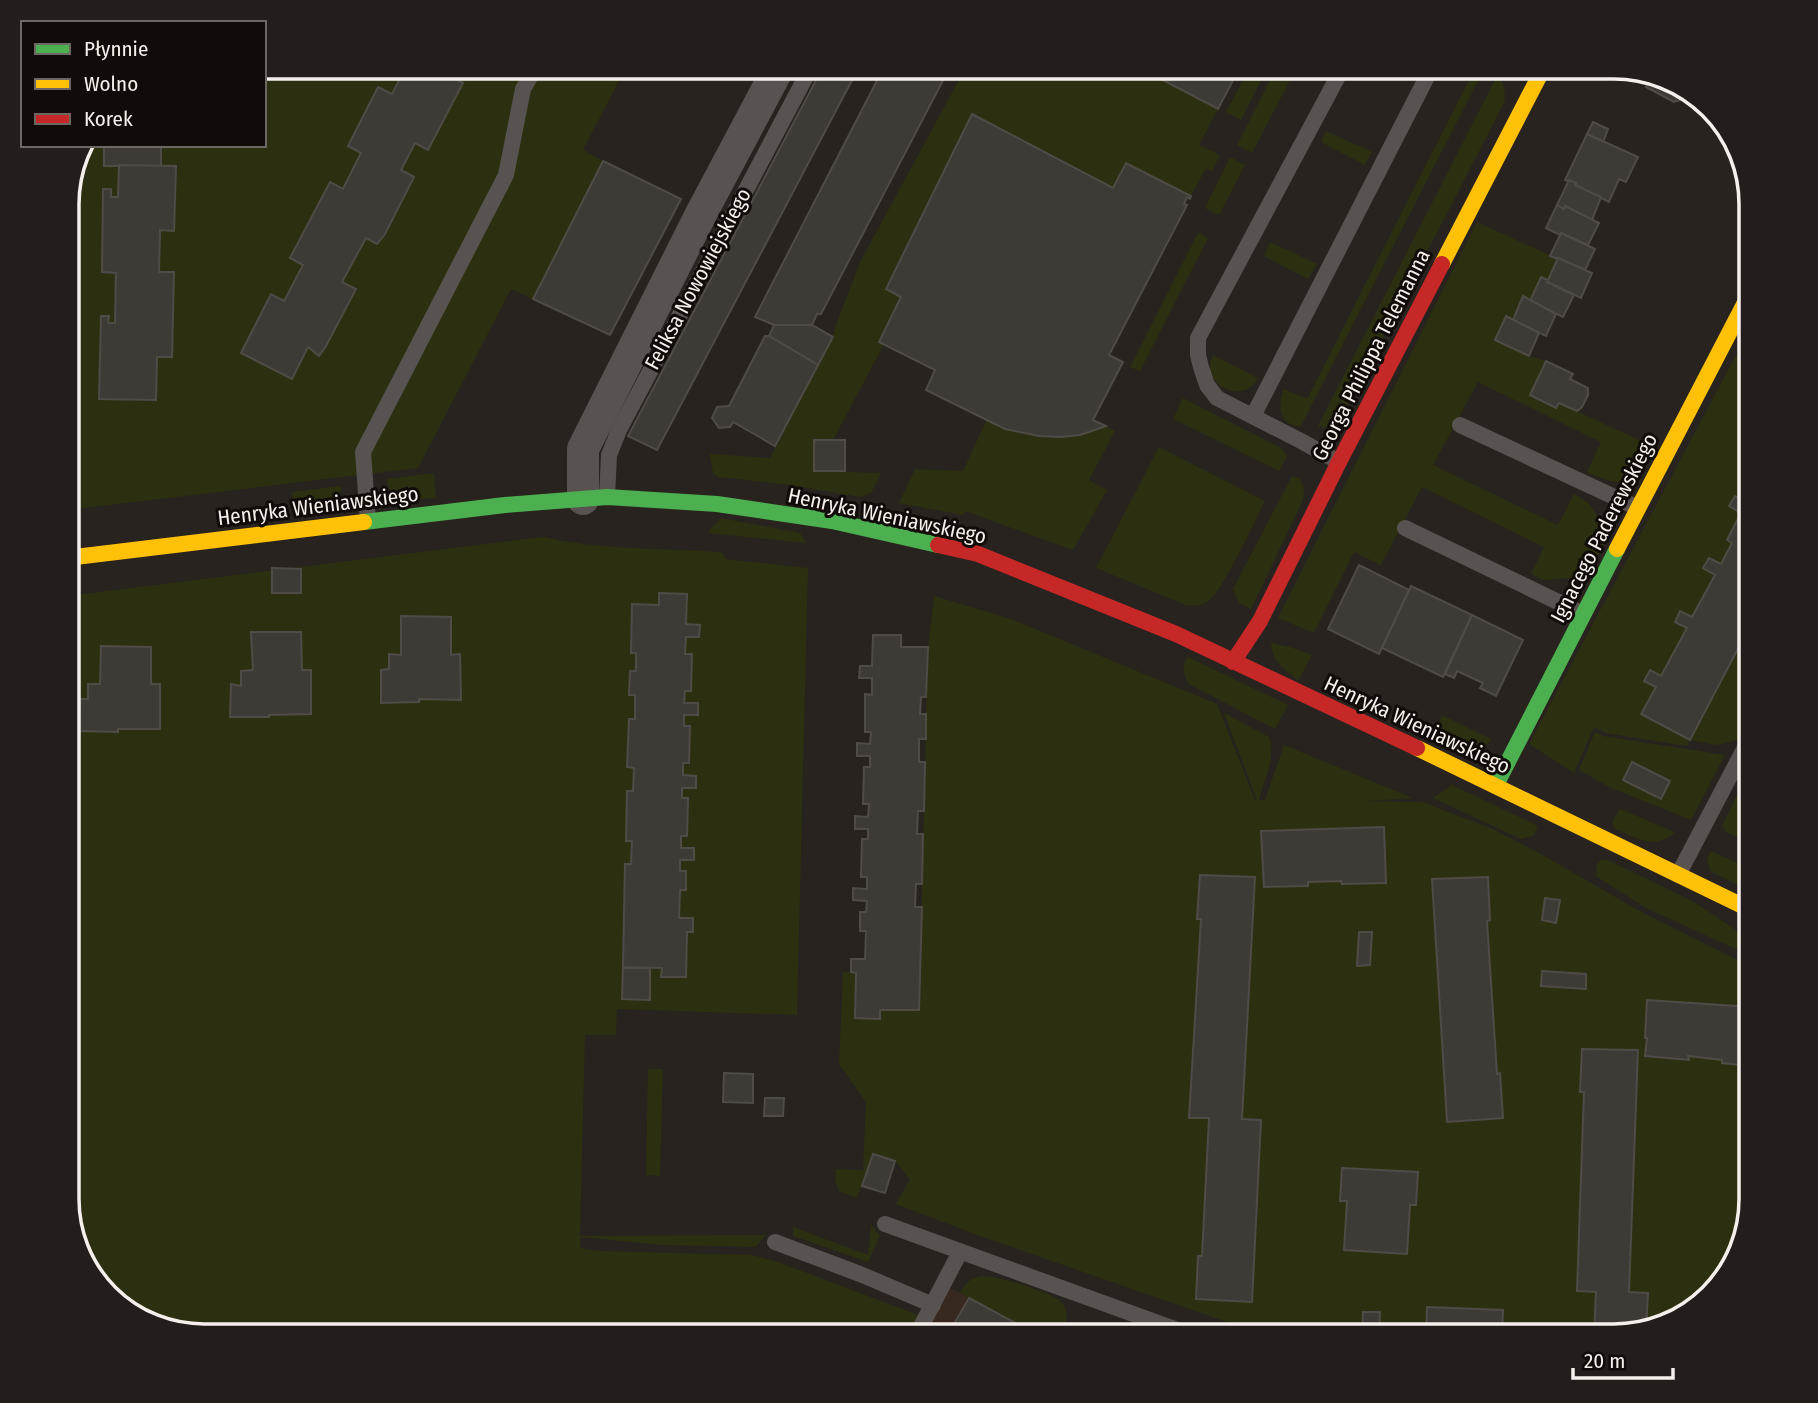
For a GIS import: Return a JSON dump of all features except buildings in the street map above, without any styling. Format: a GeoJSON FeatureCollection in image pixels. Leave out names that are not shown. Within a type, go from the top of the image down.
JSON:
{"type":"FeatureCollection","features":[{"type":"Feature","properties":{"kind":"street","name":"Feliksa Nowowiejskiego"},"geometry":{"type":"LineString","coordinates":[[595,498],[583,449],[772,79]]}},
{"type":"Feature","properties":{"kind":"street","name":"Georga Philippa Telemanna"},"geometry":{"type":"LineString","coordinates":[[1233,662],[1260,621],[1537,79]]}},
{"type":"Feature","properties":{"kind":"street","name":"Ignacego Paderewskiego"},"geometry":{"type":"LineString","coordinates":[[1496,785],[1739,316]]}},
{"type":"Feature","properties":{"kind":"street","name":"Henryka Wieniawskiego"},"geometry":{"type":"LineString","coordinates":[[79,557],[505,505],[595,498],[718,504],[832,521],[978,554],[1176,634],[1496,785],[1739,904]]}},
{"type":"Feature","properties":{"kind":"lane"},"geometry":{"type":"LineString","coordinates":[[368,521],[363,452],[506,175],[523,89],[529,79]]}},
{"type":"Feature","properties":{"kind":"lane","name":"Feliksa Nowowiejskiego"},"geometry":{"type":"LineString","coordinates":[[595,498],[620,430],[804,79]]}},
{"type":"Feature","properties":{"kind":"lane"},"geometry":{"type":"LineString","coordinates":[[1336,79],[1198,338],[1198,355],[1207,385],[1217,398],[1339,462]]}},
{"type":"Feature","properties":{"kind":"lane"},"geometry":{"type":"LineString","coordinates":[[1253,416],[1425,79]]}},
{"type":"Feature","properties":{"kind":"lane"},"geometry":{"type":"LineString","coordinates":[[1460,425],[1638,508]]}},
{"type":"Feature","properties":{"kind":"lane"},"geometry":{"type":"LineString","coordinates":[[1405,528],[1583,614]]}},
{"type":"Feature","properties":{"kind":"lane"},"geometry":{"type":"LineString","coordinates":[[1678,875],[1739,760]]}},
{"type":"Feature","properties":{"kind":"lane"},"geometry":{"type":"LineString","coordinates":[[885,1224],[1161,1324]]}},
{"type":"Feature","properties":{"kind":"lane"},"geometry":{"type":"LineString","coordinates":[[775,1242],[933,1305]]}},
{"type":"Feature","properties":{"kind":"lane"},"geometry":{"type":"LineString","coordinates":[[923,1324],[960,1252]]}},
{"type":"Feature","properties":{"kind":"shaded area"},"geometry":{"type":"Polygon","coordinates":[[[943,1285],[1026,1324],[922,1324],[943,1285]]]}},
{"type":"Feature","properties":{"kind":"green space"},"geometry":{"type":"Polygon","coordinates":[[[266,79],[620,79],[583,150],[603,161],[533,299],[511,289],[418,468],[79,509],[79,195],[83,171],[92,147],[266,147],[266,79]]]}},
{"type":"Feature","properties":{"kind":"green space"},"geometry":{"type":"Polygon","coordinates":[[[959,79],[1161,79],[1218,109],[1199,145],[1220,155],[1212,171],[1206,168],[1191,196],[1126,163],[1113,188],[972,114],[886,288],[901,297],[879,341],[884,344],[833,440],[814,440],[814,471],[881,473],[871,493],[860,497],[790,485],[718,477],[713,473],[710,454],[770,458],[833,337],[860,262],[959,79]]]}},
{"type":"Feature","properties":{"kind":"green space"},"geometry":{"type":"Polygon","coordinates":[[[1246,79],[1262,79],[1241,120],[1226,112],[1246,79]]]}},
{"type":"Feature","properties":{"kind":"green space"},"geometry":{"type":"Polygon","coordinates":[[[1270,79],[1290,80],[1252,153],[1237,145],[1270,79]]]}},
{"type":"Feature","properties":{"kind":"green space"},"geometry":{"type":"Polygon","coordinates":[[[1469,79],[1479,79],[1301,426],[1288,423],[1281,408],[1284,389],[1307,399],[1469,79]]]}},
{"type":"Feature","properties":{"kind":"green space"},"geometry":{"type":"Polygon","coordinates":[[[1495,79],[1501,79],[1504,103],[1340,420],[1325,428],[1318,426],[1495,79]]]}},
{"type":"Feature","properties":{"kind":"green space"},"geometry":{"type":"Polygon","coordinates":[[[1326,131],[1372,152],[1365,165],[1321,142],[1326,131]]]}},
{"type":"Feature","properties":{"kind":"green space"},"geometry":{"type":"Polygon","coordinates":[[[1230,157],[1245,165],[1219,215],[1205,208],[1230,157]]]}},
{"type":"Feature","properties":{"kind":"green space"},"geometry":{"type":"Polygon","coordinates":[[[1477,222],[1558,259],[1548,280],[1541,277],[1530,299],[1523,296],[1513,319],[1506,316],[1495,340],[1546,361],[1530,396],[1555,408],[1559,403],[1652,446],[1640,469],[1630,480],[1618,482],[1598,477],[1587,472],[1601,442],[1478,382],[1433,465],[1558,525],[1574,494],[1587,502],[1596,513],[1606,541],[1589,573],[1543,580],[1531,574],[1544,547],[1422,487],[1381,565],[1354,552],[1314,633],[1278,618],[1477,222]]]}},
{"type":"Feature","properties":{"kind":"green space"},"geometry":{"type":"Polygon","coordinates":[[[1198,233],[1208,238],[1140,371],[1130,367],[1198,233]]]}},
{"type":"Feature","properties":{"kind":"green space"},"geometry":{"type":"Polygon","coordinates":[[[1270,242],[1317,264],[1308,279],[1264,256],[1270,242]]]}},
{"type":"Feature","properties":{"kind":"green space"},"geometry":{"type":"Polygon","coordinates":[[[1739,350],[1739,498],[1735,496],[1729,506],[1739,512],[1739,517],[1727,540],[1732,543],[1721,564],[1709,558],[1703,568],[1715,575],[1692,617],[1680,611],[1675,621],[1687,628],[1661,676],[1650,670],[1644,680],[1656,687],[1642,713],[1690,740],[1687,746],[1606,733],[1594,727],[1574,773],[1529,744],[1739,350]]]}},
{"type":"Feature","properties":{"kind":"green space"},"geometry":{"type":"Polygon","coordinates":[[[1213,355],[1258,378],[1251,387],[1243,391],[1225,388],[1217,383],[1212,375],[1210,366],[1213,355]]]}},
{"type":"Feature","properties":{"kind":"green space"},"geometry":{"type":"Polygon","coordinates":[[[1183,398],[1281,448],[1287,456],[1279,471],[1173,419],[1183,398]]]}},
{"type":"Feature","properties":{"kind":"green space"},"geometry":{"type":"Polygon","coordinates":[[[986,421],[1020,433],[1055,438],[1079,435],[1106,426],[1115,431],[1089,480],[1107,490],[1073,550],[965,511],[963,515],[899,503],[915,469],[963,471],[986,421]]]}},
{"type":"Feature","properties":{"kind":"green space"},"geometry":{"type":"Polygon","coordinates":[[[1159,447],[1265,501],[1222,584],[1207,602],[1194,606],[1096,568],[1159,447]]]}},
{"type":"Feature","properties":{"kind":"green space"},"geometry":{"type":"Polygon","coordinates":[[[434,473],[436,498],[398,496],[389,487],[387,479],[434,473]]]}},
{"type":"Feature","properties":{"kind":"green space"},"geometry":{"type":"Polygon","coordinates":[[[1292,476],[1299,478],[1304,488],[1303,500],[1251,609],[1239,603],[1233,589],[1292,476]]]}},
{"type":"Feature","properties":{"kind":"green space"},"geometry":{"type":"Polygon","coordinates":[[[341,486],[340,495],[332,507],[319,512],[295,515],[292,492],[341,486]]]}},
{"type":"Feature","properties":{"kind":"green space"},"geometry":{"type":"Polygon","coordinates":[[[721,518],[800,533],[806,543],[707,533],[721,518]]]}},
{"type":"Feature","properties":{"kind":"green space"},"geometry":{"type":"Polygon","coordinates":[[[543,537],[608,546],[719,552],[725,559],[808,568],[797,1015],[617,1009],[616,1035],[585,1035],[580,1236],[766,1235],[755,1247],[662,1245],[581,1237],[580,1248],[599,1251],[752,1255],[778,1262],[926,1318],[923,1324],[203,1324],[163,1318],[127,1299],[110,1282],[92,1255],[83,1232],[79,1208],[79,595],[543,537]]]}},
{"type":"Feature","properties":{"kind":"green space"},"geometry":{"type":"Polygon","coordinates":[[[934,596],[1011,619],[1217,704],[1255,800],[1224,713],[1269,737],[1270,761],[1259,800],[1265,800],[1284,745],[1413,798],[1367,801],[1422,802],[1493,829],[1645,914],[1739,961],[1738,1216],[1733,1240],[1714,1276],[1697,1293],[1670,1311],[1655,1318],[1631,1323],[1233,1324],[896,1204],[910,1179],[895,1161],[873,1154],[857,1198],[839,1191],[835,1182],[836,1169],[863,1170],[866,1102],[839,1064],[843,972],[856,973],[855,1018],[880,1019],[880,1010],[919,1010],[928,647],[934,596]]]}},
{"type":"Feature","properties":{"kind":"green space"},"geometry":{"type":"Polygon","coordinates":[[[1271,643],[1312,655],[1298,681],[1276,660],[1271,643]]]}},
{"type":"Feature","properties":{"kind":"green space"},"geometry":{"type":"Polygon","coordinates":[[[1739,647],[1739,740],[1717,745],[1690,740],[1739,647]]]}},
{"type":"Feature","properties":{"kind":"green space"},"geometry":{"type":"Polygon","coordinates":[[[1188,657],[1288,705],[1275,729],[1189,684],[1184,670],[1188,657]]]}},
{"type":"Feature","properties":{"kind":"green space"},"geometry":{"type":"Polygon","coordinates":[[[1442,715],[1491,739],[1488,744],[1474,749],[1453,748],[1432,742],[1442,715]]]}},
{"type":"Feature","properties":{"kind":"green space"},"geometry":{"type":"Polygon","coordinates":[[[1595,732],[1603,736],[1725,755],[1691,820],[1611,788],[1579,770],[1595,732]]]}},
{"type":"Feature","properties":{"kind":"green space"},"geometry":{"type":"Polygon","coordinates":[[[1452,785],[1538,826],[1534,835],[1521,839],[1433,798],[1452,785]]]}},
{"type":"Feature","properties":{"kind":"green space"},"geometry":{"type":"Polygon","coordinates":[[[1739,791],[1739,838],[1726,832],[1722,826],[1739,791]]]}},
{"type":"Feature","properties":{"kind":"green space"},"geometry":{"type":"Polygon","coordinates":[[[1620,809],[1675,832],[1667,838],[1653,842],[1631,836],[1615,829],[1612,822],[1620,809]]]}},
{"type":"Feature","properties":{"kind":"green space"},"geometry":{"type":"Polygon","coordinates":[[[1711,851],[1739,864],[1739,886],[1710,871],[1707,858],[1711,851]]]}},
{"type":"Feature","properties":{"kind":"green space"},"geometry":{"type":"Polygon","coordinates":[[[1608,860],[1694,902],[1739,932],[1739,951],[1646,908],[1596,876],[1597,864],[1608,860]]]}},
{"type":"Feature","properties":{"kind":"green space"},"geometry":{"type":"Polygon","coordinates":[[[648,1069],[663,1069],[660,1176],[646,1175],[648,1069]]]}},
{"type":"Feature","properties":{"kind":"green space"},"geometry":{"type":"Polygon","coordinates":[[[871,1224],[880,1236],[868,1262],[793,1236],[793,1227],[868,1255],[871,1224]]]}},
{"type":"Feature","properties":{"kind":"green space"},"geometry":{"type":"Polygon","coordinates":[[[974,1278],[999,1278],[1058,1299],[1067,1314],[1065,1324],[1017,1324],[960,1293],[974,1278]]]}},
{"type":"Feature","properties":{"kind":"traffic: fast"},"geometry":{"type":"LineString","coordinates":[[364,522],[505,505],[607,497],[717,504],[832,521],[938,545]]}},
{"type":"Feature","properties":{"kind":"traffic: fast"},"geometry":{"type":"LineString","coordinates":[[1496,785],[1617,549]]}},
{"type":"Feature","properties":{"kind":"traffic: slow"},"geometry":{"type":"LineString","coordinates":[[1442,264],[1538,79]]}},
{"type":"Feature","properties":{"kind":"traffic: slow"},"geometry":{"type":"LineString","coordinates":[[1617,549],[1739,314]]}},
{"type":"Feature","properties":{"kind":"traffic: slow"},"geometry":{"type":"LineString","coordinates":[[79,557],[364,522]]}},
{"type":"Feature","properties":{"kind":"traffic: slow"},"geometry":{"type":"LineString","coordinates":[[1417,748],[1739,904]]}},
{"type":"Feature","properties":{"kind":"traffic: jam"},"geometry":{"type":"LineString","coordinates":[[1233,662],[1260,621],[1442,264]]}},
{"type":"Feature","properties":{"kind":"traffic: jam"},"geometry":{"type":"LineString","coordinates":[[938,545],[978,554],[1176,634],[1417,748]]}}]}
